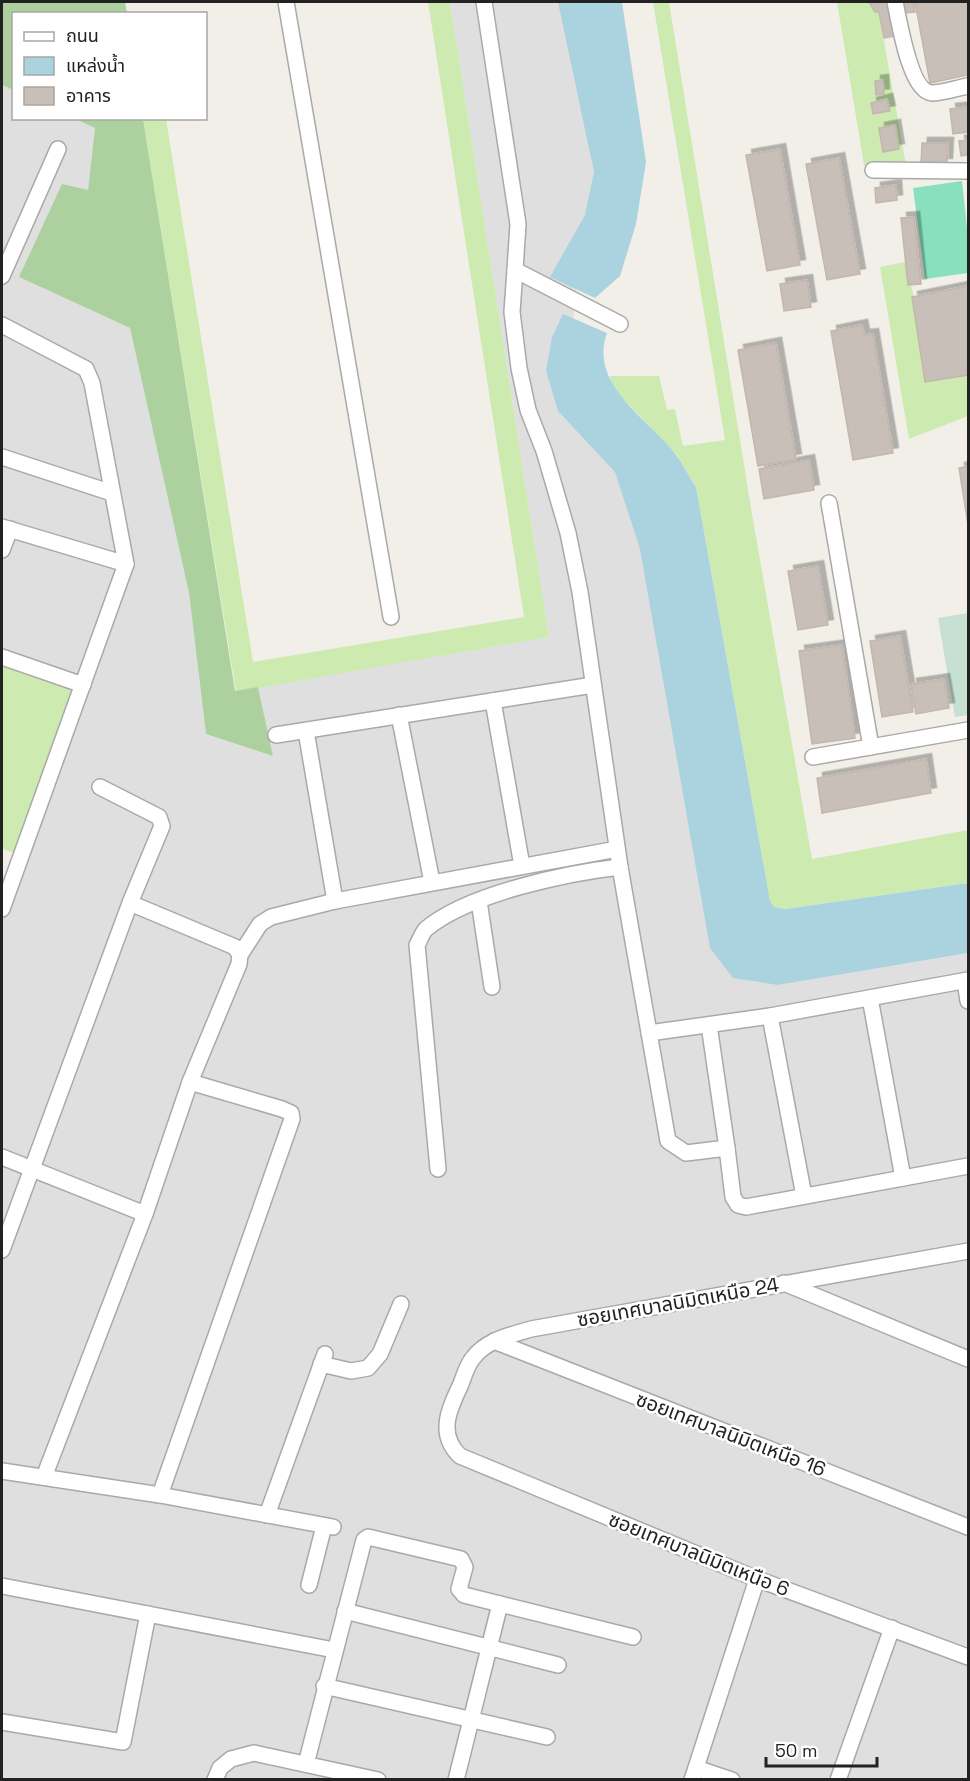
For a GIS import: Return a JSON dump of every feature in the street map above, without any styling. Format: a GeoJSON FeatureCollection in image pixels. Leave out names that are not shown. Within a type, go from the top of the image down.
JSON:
{"type":"FeatureCollection","features":[{"type":"Feature","properties":{"kind":"street"},"geometry":{"type":"LineString","coordinates":[[286,2],[391,617]]}},
{"type":"Feature","properties":{"kind":"street"},"geometry":{"type":"LineString","coordinates":[[484,2],[518,224],[512,312],[519,368],[528,410],[544,451],[568,533],[617,849],[668,1140],[686,1153],[727,1148]]}},
{"type":"Feature","properties":{"kind":"street"},"geometry":{"type":"LineString","coordinates":[[895,2],[916,82],[921,88],[930,93],[969,86]]}},
{"type":"Feature","properties":{"kind":"street"},"geometry":{"type":"LineString","coordinates":[[2,276],[58,148]]}},
{"type":"Feature","properties":{"kind":"street"},"geometry":{"type":"LineString","coordinates":[[873,170],[969,171]]}},
{"type":"Feature","properties":{"kind":"street"},"geometry":{"type":"LineString","coordinates":[[515,270],[620,324]]}},
{"type":"Feature","properties":{"kind":"street"},"geometry":{"type":"LineString","coordinates":[[2,325],[86,369],[92,383],[112,493],[126,551],[126,564],[2,909]]}},
{"type":"Feature","properties":{"kind":"street"},"geometry":{"type":"LineString","coordinates":[[2,457],[112,493]]}},
{"type":"Feature","properties":{"kind":"street"},"geometry":{"type":"LineString","coordinates":[[829,503],[871,747]]}},
{"type":"Feature","properties":{"kind":"street"},"geometry":{"type":"LineString","coordinates":[[2,550],[6,528],[126,564]]}},
{"type":"Feature","properties":{"kind":"street"},"geometry":{"type":"LineString","coordinates":[[2,657],[83,685]]}},
{"type":"Feature","properties":{"kind":"street"},"geometry":{"type":"LineString","coordinates":[[276,735],[593,684]]}},
{"type":"Feature","properties":{"kind":"street"},"geometry":{"type":"LineString","coordinates":[[494,701],[522,866]]}},
{"type":"Feature","properties":{"kind":"street"},"geometry":{"type":"LineString","coordinates":[[399,716],[432,882]]}},
{"type":"Feature","properties":{"kind":"street"},"geometry":{"type":"LineString","coordinates":[[813,757],[969,730]]}},
{"type":"Feature","properties":{"kind":"street"},"geometry":{"type":"LineString","coordinates":[[306,731],[335,901]]}},
{"type":"Feature","properties":{"kind":"street"},"geometry":{"type":"LineString","coordinates":[[2,1250],[162,821],[159,817],[100,787]]}},
{"type":"Feature","properties":{"kind":"street"},"geometry":{"type":"LineString","coordinates":[[44,1477],[145,1214],[190,1082],[239,964],[240,954],[264,919],[335,901],[617,849]]}},
{"type":"Feature","properties":{"kind":"street"},"geometry":{"type":"LineString","coordinates":[[438,1169],[417,945],[425,930],[479,901],[569,873],[620,867]]}},
{"type":"Feature","properties":{"kind":"street"},"geometry":{"type":"LineString","coordinates":[[479,901],[492,987]]}},
{"type":"Feature","properties":{"kind":"street"},"geometry":{"type":"LineString","coordinates":[[130,903],[235,947],[240,954]]}},
{"type":"Feature","properties":{"kind":"street"},"geometry":{"type":"LineString","coordinates":[[649,1034],[770,1016],[967,980],[969,1000]]}},
{"type":"Feature","properties":{"kind":"street"},"geometry":{"type":"LineString","coordinates":[[870,998],[903,1178]]}},
{"type":"Feature","properties":{"kind":"street"},"geometry":{"type":"LineString","coordinates":[[770,1016],[804,1196]]}},
{"type":"Feature","properties":{"kind":"street"},"geometry":{"type":"LineString","coordinates":[[709,1025],[733,1197],[738,1205],[746,1207],[969,1166]]}},
{"type":"Feature","properties":{"kind":"street"},"geometry":{"type":"LineString","coordinates":[[160,1495],[292,1119],[291,1113],[282,1109],[190,1082]]}},
{"type":"Feature","properties":{"kind":"street"},"geometry":{"type":"LineString","coordinates":[[2,1157],[145,1214]]}},
{"type":"Feature","properties":{"kind":"street","name":"ซอยเทศบาลนิมิตเหนือ 24"},"geometry":{"type":"LineString","coordinates":[[445,1431],[451,1405],[473,1357],[494,1341],[531,1329],[969,1251]]}},
{"type":"Feature","properties":{"kind":"street"},"geometry":{"type":"LineString","coordinates":[[784,1283],[969,1359]]}},
{"type":"Feature","properties":{"kind":"street"},"geometry":{"type":"LineString","coordinates":[[267,1515],[323,1359],[351,1371],[368,1368],[380,1354],[401,1304]]}},
{"type":"Feature","properties":{"kind":"street","name":"ซอยเทศบาลนิมิตเหนือ 16"},"geometry":{"type":"LineString","coordinates":[[494,1341],[969,1527]]}},
{"type":"Feature","properties":{"kind":"street","name":"ซอยเทศบาลนิมิตเหนือ 6"},"geometry":{"type":"LineString","coordinates":[[445,1431],[454,1450],[460,1456],[757,1579],[969,1658]]}},
{"type":"Feature","properties":{"kind":"street"},"geometry":{"type":"LineString","coordinates":[[2,1471],[160,1495],[328,1526],[309,1585]]}},
{"type":"Feature","properties":{"kind":"street"},"geometry":{"type":"LineString","coordinates":[[306,1764],[324,1686],[364,1540],[368,1537],[461,1559],[465,1567],[459,1588],[461,1593],[633,1637]]}},
{"type":"Feature","properties":{"kind":"street"},"geometry":{"type":"LineString","coordinates":[[732,1779],[694,1774],[757,1579]]}},
{"type":"Feature","properties":{"kind":"street"},"geometry":{"type":"LineString","coordinates":[[2,1587],[334,1650]]}},
{"type":"Feature","properties":{"kind":"street"},"geometry":{"type":"LineString","coordinates":[[456,1779],[500,1604]]}},
{"type":"Feature","properties":{"kind":"street"},"geometry":{"type":"LineString","coordinates":[[345,1611],[558,1665]]}},
{"type":"Feature","properties":{"kind":"street"},"geometry":{"type":"LineString","coordinates":[[2,1722],[123,1742],[148,1614]]}},
{"type":"Feature","properties":{"kind":"street"},"geometry":{"type":"LineString","coordinates":[[838,1779],[892,1628]]}},
{"type":"Feature","properties":{"kind":"street"},"geometry":{"type":"LineString","coordinates":[[324,1686],[547,1737]]}},
{"type":"Feature","properties":{"kind":"street"},"geometry":{"type":"LineString","coordinates":[[215,1779],[220,1768],[231,1759],[254,1753],[306,1764],[347,1776],[378,1779]]}},
{"type":"Feature","properties":{"kind":"shaded area"},"geometry":{"type":"Polygon","coordinates":[[[450,2],[562,2],[594,172],[579,262],[572,335],[629,481],[778,985],[968,953],[968,1779],[2,1779],[2,890],[15,854],[2,667],[2,85],[12,90],[12,120],[77,120],[95,128],[88,191],[19,277],[130,328],[189,593],[206,734],[273,756],[258,687],[549,637],[450,2]]]}},
{"type":"Feature","properties":{"kind":"green space"},"geometry":{"type":"Polygon","coordinates":[[[2,2],[125,2],[127,12],[12,12],[12,90],[2,85],[2,2]]]}},
{"type":"Feature","properties":{"kind":"green space"},"geometry":{"type":"Polygon","coordinates":[[[428,2],[450,2],[549,637],[236,692],[143,120],[166,120],[253,662],[524,617],[428,2]]]}},
{"type":"Feature","properties":{"kind":"green space"},"geometry":{"type":"Polygon","coordinates":[[[653,2],[669,2],[751,508],[812,859],[968,830],[968,883],[784,909],[774,907],[770,901],[696,487],[677,455],[613,388],[610,376],[659,376],[667,410],[675,409],[683,446],[725,440],[653,2]]]}},
{"type":"Feature","properties":{"kind":"green space"},"geometry":{"type":"Polygon","coordinates":[[[837,2],[877,2],[906,165],[864,165],[837,2]]]}},
{"type":"Feature","properties":{"kind":"green space"},"geometry":{"type":"Polygon","coordinates":[[[77,120],[143,120],[235,691],[258,687],[273,756],[206,734],[189,593],[130,328],[19,277],[62,184],[88,190],[95,128],[77,120]]]}},
{"type":"Feature","properties":{"kind":"green space"},"geometry":{"type":"Polygon","coordinates":[[[962,181],[968,238],[968,273],[925,279],[913,188],[962,181]]]}},
{"type":"Feature","properties":{"kind":"green space"},"geometry":{"type":"Polygon","coordinates":[[[905,262],[935,377],[942,380],[968,375],[968,416],[909,439],[880,267],[905,262]]]}},
{"type":"Feature","properties":{"kind":"green space"},"geometry":{"type":"Polygon","coordinates":[[[968,613],[968,715],[955,717],[938,618],[968,613]]]}},
{"type":"Feature","properties":{"kind":"green space"},"geometry":{"type":"Polygon","coordinates":[[[2,661],[72,691],[15,854],[2,848],[2,661]]]}},
{"type":"Feature","properties":{"kind":"water"},"geometry":{"type":"Polygon","coordinates":[[[558,2],[622,2],[646,162],[636,224],[620,276],[595,298],[550,277],[585,215],[594,172],[558,2]]]}},
{"type":"Feature","properties":{"kind":"water"},"geometry":{"type":"Polygon","coordinates":[[[563,314],[607,333],[603,352],[606,369],[613,385],[624,400],[676,455],[696,487],[770,901],[774,907],[785,909],[968,883],[968,953],[778,985],[733,978],[710,948],[640,549],[615,472],[558,411],[546,371],[552,337],[563,314]]]}},
{"type":"Feature","properties":{"kind":"building"},"geometry":{"type":"Polygon","coordinates":[[[869,2],[888,2],[895,36],[884,38],[879,12],[875,12],[869,2]]]}},
{"type":"Feature","properties":{"kind":"building"},"geometry":{"type":"Polygon","coordinates":[[[902,2],[913,2],[915,12],[904,13],[902,2]]]}},
{"type":"Feature","properties":{"kind":"building"},"geometry":{"type":"Polygon","coordinates":[[[915,2],[968,2],[968,75],[930,83],[915,2]]]}},
{"type":"Feature","properties":{"kind":"building"},"geometry":{"type":"Polygon","coordinates":[[[883,80],[884,94],[876,95],[875,81],[883,80]]]}},
{"type":"Feature","properties":{"kind":"building"},"geometry":{"type":"Polygon","coordinates":[[[887,99],[890,111],[873,114],[871,103],[887,99]]]}},
{"type":"Feature","properties":{"kind":"building"},"geometry":{"type":"Polygon","coordinates":[[[968,107],[968,132],[953,134],[950,109],[968,107]]]}},
{"type":"Feature","properties":{"kind":"building"},"geometry":{"type":"Polygon","coordinates":[[[895,125],[899,149],[883,152],[879,128],[895,125]]]}},
{"type":"Feature","properties":{"kind":"building"},"geometry":{"type":"Polygon","coordinates":[[[968,140],[968,155],[961,156],[959,141],[968,140]]]}},
{"type":"Feature","properties":{"kind":"building"},"geometry":{"type":"Polygon","coordinates":[[[922,143],[948,143],[947,164],[921,163],[922,143]]]}},
{"type":"Feature","properties":{"kind":"building"},"geometry":{"type":"Polygon","coordinates":[[[780,149],[800,265],[767,271],[746,155],[780,149]]]}},
{"type":"Feature","properties":{"kind":"building"},"geometry":{"type":"Polygon","coordinates":[[[839,158],[860,274],[827,280],[806,164],[839,158]]]}},
{"type":"Feature","properties":{"kind":"building"},"geometry":{"type":"Polygon","coordinates":[[[896,185],[897,200],[876,203],[875,188],[896,185]]]}},
{"type":"Feature","properties":{"kind":"building"},"geometry":{"type":"Polygon","coordinates":[[[914,217],[921,284],[908,285],[901,218],[914,217]]]}},
{"type":"Feature","properties":{"kind":"building"},"geometry":{"type":"Polygon","coordinates":[[[807,280],[811,307],[784,311],[780,284],[807,280]]]}},
{"type":"Feature","properties":{"kind":"building"},"geometry":{"type":"Polygon","coordinates":[[[968,286],[968,375],[925,382],[912,297],[968,286]]]}},
{"type":"Feature","properties":{"kind":"building"},"geometry":{"type":"Polygon","coordinates":[[[862,325],[864,335],[873,334],[893,453],[853,460],[831,331],[862,325]]]}},
{"type":"Feature","properties":{"kind":"building"},"geometry":{"type":"Polygon","coordinates":[[[776,343],[796,459],[758,466],[738,350],[776,343]]]}},
{"type":"Feature","properties":{"kind":"building"},"geometry":{"type":"Polygon","coordinates":[[[809,460],[814,490],[764,499],[759,469],[809,460]]]}},
{"type":"Feature","properties":{"kind":"building"},"geometry":{"type":"Polygon","coordinates":[[[968,466],[968,525],[959,468],[968,466]]]}},
{"type":"Feature","properties":{"kind":"building"},"geometry":{"type":"Polygon","coordinates":[[[818,566],[828,625],[798,630],[788,571],[818,566]]]}},
{"type":"Feature","properties":{"kind":"building"},"geometry":{"type":"Polygon","coordinates":[[[900,636],[913,712],[882,717],[870,641],[900,636]]]}},
{"type":"Feature","properties":{"kind":"building"},"geometry":{"type":"Polygon","coordinates":[[[842,645],[855,738],[812,744],[799,651],[842,645]]]}},
{"type":"Feature","properties":{"kind":"building"},"geometry":{"type":"Polygon","coordinates":[[[944,679],[949,708],[916,714],[911,684],[944,679]]]}},
{"type":"Feature","properties":{"kind":"building"},"geometry":{"type":"Polygon","coordinates":[[[926,759],[931,793],[822,813],[817,778],[926,759]]]}}]}
